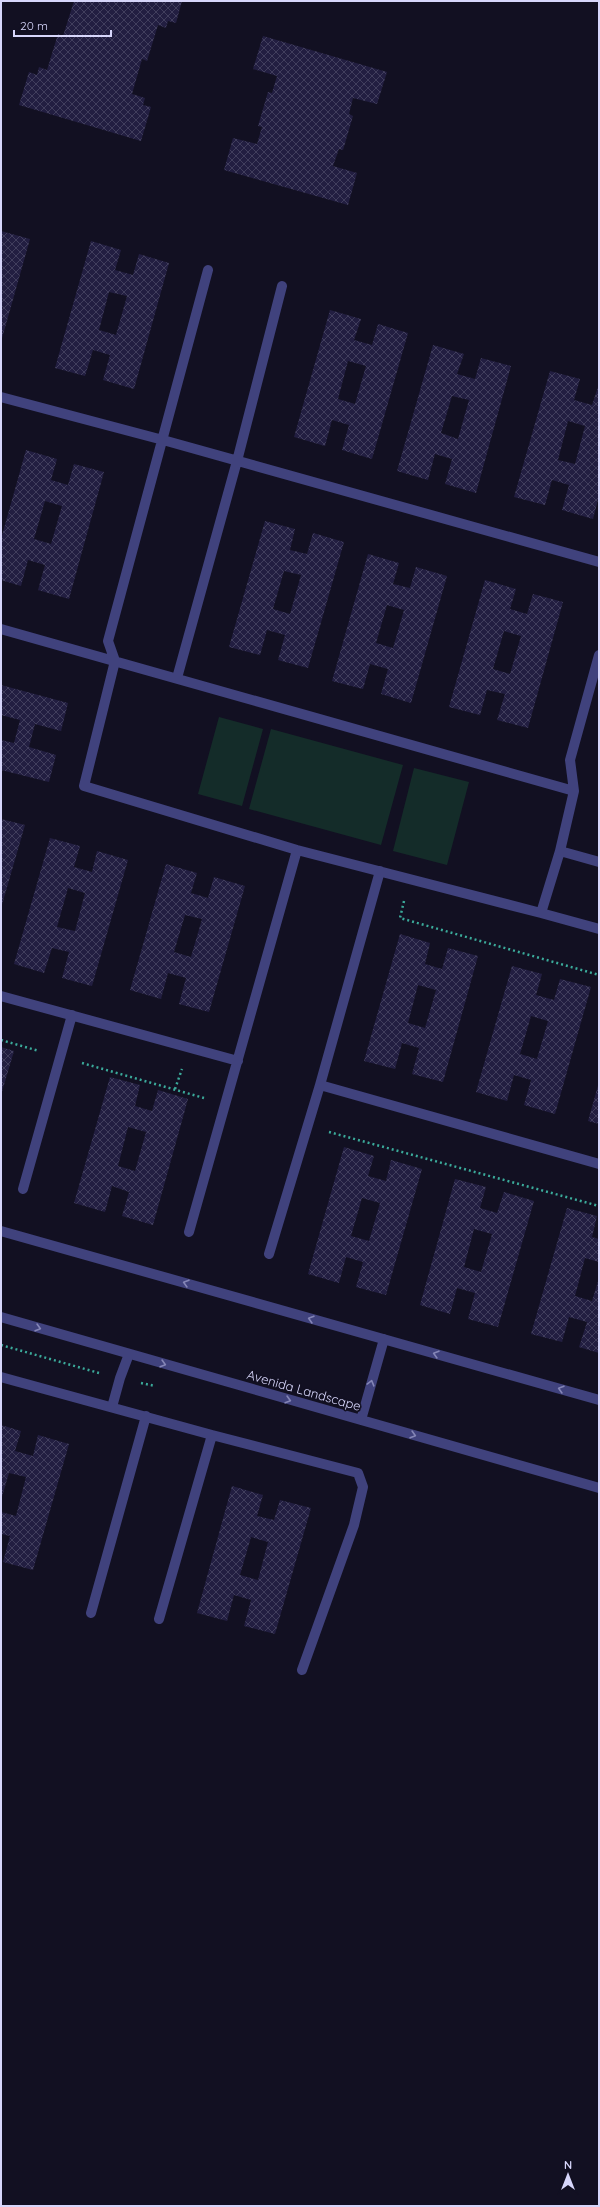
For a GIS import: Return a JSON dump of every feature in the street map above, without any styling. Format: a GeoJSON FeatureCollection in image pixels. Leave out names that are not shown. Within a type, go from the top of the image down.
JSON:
{"type":"FeatureCollection","features":[{"type":"Feature","properties":{"kind":"street"},"geometry":{"type":"LineString","coordinates":[[208,270],[108,641],[115,660],[84,786],[296,850],[599,929]]}},
{"type":"Feature","properties":{"kind":"street"},"geometry":{"type":"LineString","coordinates":[[177,678],[237,461],[282,286]]}},
{"type":"Feature","properties":{"kind":"street"},"geometry":{"type":"LineString","coordinates":[[1,397],[163,440],[599,562]]}},
{"type":"Feature","properties":{"kind":"street"},"geometry":{"type":"LineString","coordinates":[[1,629],[574,791]]}},
{"type":"Feature","properties":{"kind":"street"},"geometry":{"type":"LineString","coordinates":[[541,913],[560,851],[574,791],[570,760],[599,655]]}},
{"type":"Feature","properties":{"kind":"street"},"geometry":{"type":"LineString","coordinates":[[189,1232],[296,850]]}},
{"type":"Feature","properties":{"kind":"street"},"geometry":{"type":"LineString","coordinates":[[560,851],[599,862]]}},
{"type":"Feature","properties":{"kind":"street"},"geometry":{"type":"LineString","coordinates":[[269,1254],[320,1085],[380,871]]}},
{"type":"Feature","properties":{"kind":"street"},"geometry":{"type":"LineString","coordinates":[[1,996],[238,1061]]}},
{"type":"Feature","properties":{"kind":"street"},"geometry":{"type":"LineString","coordinates":[[23,1189],[72,1015]]}},
{"type":"Feature","properties":{"kind":"street"},"geometry":{"type":"LineString","coordinates":[[320,1085],[599,1164]]}},
{"type":"Feature","properties":{"kind":"street"},"geometry":{"type":"LineString","coordinates":[[1,1231],[599,1400]]}},
{"type":"Feature","properties":{"kind":"street","name":"Avenida Landscape"},"geometry":{"type":"LineString","coordinates":[[1,1318],[599,1488]]}},
{"type":"Feature","properties":{"kind":"street"},"geometry":{"type":"LineString","coordinates":[[361,1420],[384,1339]]}},
{"type":"Feature","properties":{"kind":"street"},"geometry":{"type":"LineString","coordinates":[[112,1407],[120,1378],[130,1354]]}},
{"type":"Feature","properties":{"kind":"street"},"geometry":{"type":"LineString","coordinates":[[1,1377],[146,1416],[212,1436],[358,1473],[363,1487],[354,1525],[302,1670]]}},
{"type":"Feature","properties":{"kind":"street"},"geometry":{"type":"LineString","coordinates":[[90,1613],[146,1416]]}},
{"type":"Feature","properties":{"kind":"street"},"geometry":{"type":"LineString","coordinates":[[159,1619],[212,1436]]}},
{"type":"Feature","properties":{"kind":"path"},"geometry":{"type":"LineString","coordinates":[[410,879],[400,918],[599,975]]}},
{"type":"Feature","properties":{"kind":"path"},"geometry":{"type":"LineString","coordinates":[[1,1040],[225,1104]]}},
{"type":"Feature","properties":{"kind":"path"},"geometry":{"type":"LineString","coordinates":[[307,1126],[599,1206]]}},
{"type":"Feature","properties":{"kind":"green space"},"geometry":{"type":"Polygon","coordinates":[[[219,717],[263,729],[242,806],[198,794],[219,717]]]}},
{"type":"Feature","properties":{"kind":"green space"},"geometry":{"type":"Polygon","coordinates":[[[271,729],[403,765],[381,845],[249,809],[271,729]]]}},
{"type":"Feature","properties":{"kind":"green space"},"geometry":{"type":"Polygon","coordinates":[[[414,768],[469,782],[447,865],[393,851],[414,768]]]}},
{"type":"Feature","properties":{"kind":"building"},"geometry":{"type":"Polygon","coordinates":[[[74,1],[182,1],[176,23],[168,21],[166,28],[158,25],[147,61],[142,59],[132,94],[145,98],[143,105],[151,107],[141,141],[19,105],[29,72],[37,75],[39,67],[47,70],[58,34],[63,36],[74,1]]]}},
{"type":"Feature","properties":{"kind":"building"},"geometry":{"type":"Polygon","coordinates":[[[263,36],[387,72],[377,104],[353,98],[349,114],[353,116],[343,150],[339,149],[333,166],[357,173],[348,205],[224,170],[233,138],[257,144],[262,127],[258,126],[268,92],[272,93],[277,76],[253,69],[263,36]]]}},
{"type":"Feature","properties":{"kind":"building"},"geometry":{"type":"Polygon","coordinates":[[[1,231],[30,239],[1,342],[1,231]]]}},
{"type":"Feature","properties":{"kind":"building"},"geometry":{"type":"Polygon","coordinates":[[[91,241],[121,250],[115,270],[133,275],[139,254],[169,263],[134,389],[103,380],[110,355],[93,350],[85,376],[55,368],[91,241]],[[109,292],[99,330],[116,335],[127,296],[109,292]]]}},
{"type":"Feature","properties":{"kind":"building"},"geometry":{"type":"Polygon","coordinates":[[[330,310],[361,319],[354,340],[372,345],[378,324],[408,333],[372,459],[342,450],[349,425],[332,420],[325,446],[294,437],[330,310]],[[348,361],[338,399],[355,404],[366,366],[348,361]]]}},
{"type":"Feature","properties":{"kind":"building"},"geometry":{"type":"Polygon","coordinates":[[[433,345],[464,354],[457,374],[475,379],[481,358],[511,366],[476,493],[445,484],[452,459],[435,454],[428,480],[397,471],[433,345]],[[452,396],[441,433],[458,439],[469,400],[452,396]]]}},
{"type":"Feature","properties":{"kind":"building"},"geometry":{"type":"Polygon","coordinates":[[[550,371],[580,379],[574,400],[592,405],[599,384],[599,496],[593,519],[562,510],[569,485],[552,480],[545,505],[514,497],[550,371]],[[568,421],[558,460],[575,464],[585,426],[568,421]]]}},
{"type":"Feature","properties":{"kind":"building"},"geometry":{"type":"Polygon","coordinates":[[[26,450],[57,459],[51,480],[68,485],[74,464],[104,472],[69,599],[38,590],[45,565],[28,560],[21,586],[1,580],[1,539],[26,450]],[[45,501],[34,539],[51,544],[62,506],[45,501]]]}},
{"type":"Feature","properties":{"kind":"building"},"geometry":{"type":"Polygon","coordinates":[[[265,521],[295,529],[290,550],[307,554],[313,533],[344,542],[308,668],[278,660],[285,635],[267,630],[260,655],[229,647],[265,521]],[[284,571],[273,609],[290,614],[301,575],[284,571]]]}},
{"type":"Feature","properties":{"kind":"building"},"geometry":{"type":"Polygon","coordinates":[[[368,554],[399,563],[393,584],[410,588],[416,567],[447,576],[411,703],[381,694],[388,669],[370,664],[363,689],[332,681],[368,554]],[[387,605],[376,643],[393,648],[404,610],[387,605]]]}},
{"type":"Feature","properties":{"kind":"building"},"geometry":{"type":"Polygon","coordinates":[[[485,580],[516,589],[510,609],[527,614],[533,594],[563,602],[528,728],[497,720],[505,694],[487,690],[480,715],[449,707],[485,580]],[[504,631],[493,669],[510,674],[521,636],[504,631]]]}},
{"type":"Feature","properties":{"kind":"building"},"geometry":{"type":"Polygon","coordinates":[[[1,685],[68,703],[61,731],[35,724],[29,747],[56,755],[49,782],[1,770],[1,740],[14,743],[20,720],[1,715],[1,685]]]}},
{"type":"Feature","properties":{"kind":"building"},"geometry":{"type":"Polygon","coordinates":[[[1,819],[25,825],[1,908],[1,819]]]}},
{"type":"Feature","properties":{"kind":"building"},"geometry":{"type":"Polygon","coordinates":[[[50,838],[80,846],[74,867],[92,872],[97,851],[128,860],[92,986],[62,978],[69,952],[52,948],[44,973],[14,964],[50,838]],[[68,888],[57,927],[75,931],[85,893],[68,888]]]}},
{"type":"Feature","properties":{"kind":"building"},"geometry":{"type":"Polygon","coordinates":[[[166,864],[197,873],[191,893],[208,898],[214,877],[245,886],[209,1012],[179,1004],[186,978],[168,973],[161,999],[130,990],[166,864]],[[185,915],[174,952],[191,957],[202,919],[185,915]]]}},
{"type":"Feature","properties":{"kind":"building"},"geometry":{"type":"Polygon","coordinates":[[[400,934],[430,943],[425,964],[442,969],[448,948],[478,956],[443,1082],[412,1074],[419,1048],[402,1043],[395,1069],[364,1061],[400,934]],[[418,985],[408,1023],[425,1028],[436,990],[418,985]]]}},
{"type":"Feature","properties":{"kind":"building"},"geometry":{"type":"Polygon","coordinates":[[[512,966],[542,974],[536,995],[554,1000],[560,979],[591,987],[555,1114],[524,1105],[531,1080],[514,1075],[507,1101],[476,1092],[512,966]],[[531,1016],[520,1054],[537,1059],[548,1021],[531,1016]]]}},
{"type":"Feature","properties":{"kind":"building"},"geometry":{"type":"Polygon","coordinates":[[[1,1047],[14,1051],[1,1095],[1,1047]]]}},
{"type":"Feature","properties":{"kind":"building"},"geometry":{"type":"Polygon","coordinates":[[[110,1077],[140,1085],[135,1106],[152,1111],[158,1090],[188,1099],[153,1225],[122,1216],[129,1192],[112,1186],[105,1212],[74,1203],[110,1077]],[[128,1127],[118,1166],[135,1171],[146,1132],[128,1127]]]}},
{"type":"Feature","properties":{"kind":"building"},"geometry":{"type":"Polygon","coordinates":[[[599,1082],[599,1124],[588,1121],[599,1082]]]}},
{"type":"Feature","properties":{"kind":"building"},"geometry":{"type":"Polygon","coordinates":[[[344,1147],[374,1156],[368,1176],[386,1181],[391,1160],[422,1169],[386,1295],[356,1287],[363,1262],[346,1257],[339,1283],[308,1274],[344,1147]],[[362,1198],[351,1236],[369,1241],[380,1203],[362,1198]]]}},
{"type":"Feature","properties":{"kind":"building"},"geometry":{"type":"Polygon","coordinates":[[[455,1179],[486,1187],[480,1208],[497,1213],[504,1192],[534,1201],[498,1327],[468,1319],[475,1293],[457,1288],[450,1314],[420,1305],[455,1179]],[[474,1229],[464,1267],[481,1272],[492,1234],[474,1229]]]}},
{"type":"Feature","properties":{"kind":"building"},"geometry":{"type":"Polygon","coordinates":[[[567,1208],[597,1216],[592,1237],[599,1239],[599,1262],[585,1258],[575,1296],[592,1301],[599,1278],[599,1353],[579,1347],[587,1322],[569,1317],[562,1342],[531,1334],[567,1208]]]}},
{"type":"Feature","properties":{"kind":"building"},"geometry":{"type":"Polygon","coordinates":[[[1,1425],[21,1431],[15,1451],[33,1456],[38,1435],[69,1444],[33,1570],[3,1562],[10,1536],[1,1534],[1,1512],[16,1516],[26,1477],[9,1473],[1,1500],[1,1425]]]}},
{"type":"Feature","properties":{"kind":"building"},"geometry":{"type":"Polygon","coordinates":[[[232,1486],[263,1495],[257,1516],[274,1520],[280,1500],[311,1508],[275,1634],[244,1626],[251,1600],[234,1595],[227,1621],[197,1613],[232,1486]],[[251,1537],[240,1575],[258,1580],[268,1542],[251,1537]]]}}]}
